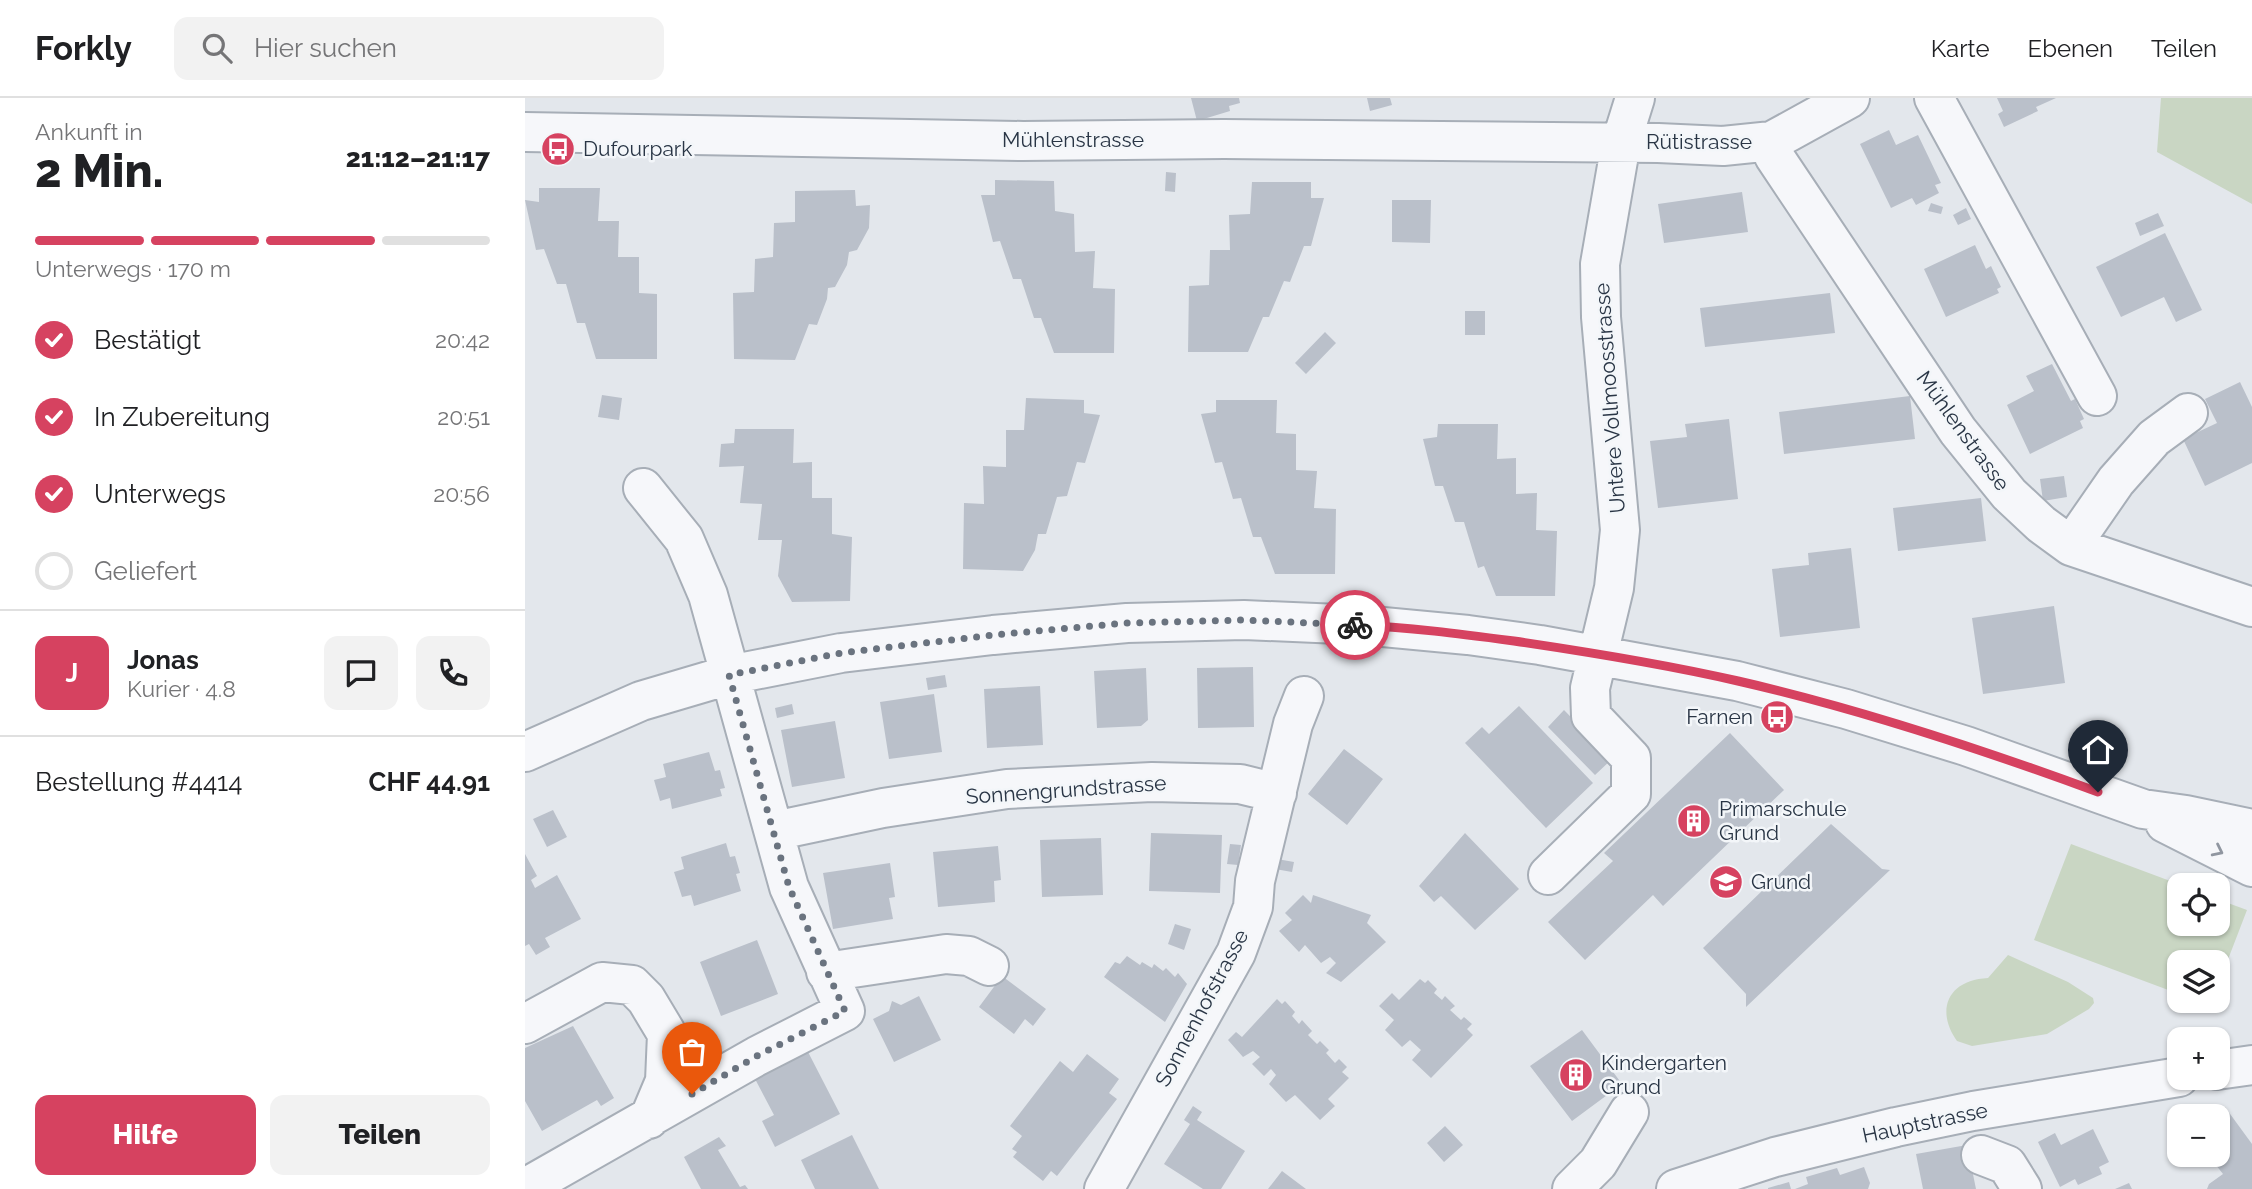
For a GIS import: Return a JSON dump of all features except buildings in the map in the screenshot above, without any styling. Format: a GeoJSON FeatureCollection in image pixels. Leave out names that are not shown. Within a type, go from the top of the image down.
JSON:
{"type":"FeatureCollection","features":[{"type":"Feature","properties":{"kind":"street","name":"Untere Vollmoosstrasse"},"geometry":{"type":"LineString","coordinates":[[1548,875],[1631,794],[1631,758],[1591,716],[1590,688],[1614,588],[1620,530],[1601,317],[1600,264],[1621,143],[1635,98]]}},
{"type":"Feature","properties":{"kind":"street","name":"Rütistrasse"},"geometry":{"type":"LineString","coordinates":[[1621,143],[1723,146],[1772,141],[1850,98]]}},
{"type":"Feature","properties":{"kind":"street"},"geometry":{"type":"LineString","coordinates":[[1934,98],[2097,396]]}},
{"type":"Feature","properties":{"kind":"street","name":"Mühlenstrasse"},"geometry":{"type":"LineString","coordinates":[[525,132],[1023,141],[1224,139],[1621,143]]}},
{"type":"Feature","properties":{"kind":"street","name":"Mühlenstrasse"},"geometry":{"type":"LineString","coordinates":[[1772,141],[1774,156],[1958,431],[2009,494],[2041,524],[2071,546],[2252,607]]}},
{"type":"Feature","properties":{"kind":"street"},"geometry":{"type":"LineString","coordinates":[[2071,546],[2116,481],[2154,438],[2189,413]]}},
{"type":"Feature","properties":{"kind":"street"},"geometry":{"type":"LineString","coordinates":[[525,1188],[757,1056],[845,1011],[789,887],[708,595],[684,539],[643,488]]}},
{"type":"Feature","properties":{"kind":"street"},"geometry":{"type":"LineString","coordinates":[[525,752],[641,701],[729,675],[841,653],[993,635],[1140,623],[1244,620],[1361,625],[1468,635],[1599,654],[1783,692],[1846,709],[2004,775],[2143,808],[2252,829]]}},
{"type":"Feature","properties":{"kind":"street","name":"Sonnenhofstrasse"},"geometry":{"type":"LineString","coordinates":[[1104,1189],[1236,953],[1253,907],[1255,881],[1293,724],[1304,696]]}},
{"type":"Feature","properties":{"kind":"street","name":"Sonnengrundstrasse"},"geometry":{"type":"LineString","coordinates":[[774,831],[883,808],[1007,789],[1152,782],[1240,784],[1277,793]]}},
{"type":"Feature","properties":{"kind":"street"},"geometry":{"type":"LineString","coordinates":[[2143,808],[2178,831],[2252,867]]}},
{"type":"Feature","properties":{"kind":"street"},"geometry":{"type":"LineString","coordinates":[[826,972],[946,954],[969,956],[989,966]]}},
{"type":"Feature","properties":{"kind":"street"},"geometry":{"type":"LineString","coordinates":[[525,1024],[602,982],[632,985],[646,999],[667,1034],[665,1081],[649,1119]]}},
{"type":"Feature","properties":{"kind":"street"},"geometry":{"type":"LineString","coordinates":[[2230,1069],[2252,1066]]}},
{"type":"Feature","properties":{"kind":"street","name":"Hauptstrasse"},"geometry":{"type":"LineString","coordinates":[[1675,1189],[1775,1157],[1909,1125],[1973,1111],[2167,1079]]}},
{"type":"Feature","properties":{"kind":"street"},"geometry":{"type":"LineString","coordinates":[[1572,1189],[1598,1163],[1629,1111]]}},
{"type":"Feature","properties":{"kind":"street"},"geometry":{"type":"LineString","coordinates":[[1981,1155],[2007,1165],[2022,1189]]}},
{"type":"Feature","properties":{"kind":"green space"},"geometry":{"type":"Polygon","coordinates":[[[2161,98],[2252,98],[2252,204],[2157,152],[2161,98]]]}},
{"type":"Feature","properties":{"kind":"green space"},"geometry":{"type":"Polygon","coordinates":[[[2071,844],[2167,880],[2167,936],[2230,936],[2230,904],[2247,910],[2230,954],[2230,950],[2167,950],[2167,990],[2034,940],[2071,844]]]}},
{"type":"Feature","properties":{"kind":"green space"},"geometry":{"type":"Polygon","coordinates":[[[2008,955],[2068,982],[2093,998],[2094,1003],[2089,1009],[2047,1034],[1972,1046],[1957,1041],[1947,1018],[1949,999],[1963,984],[1988,978],[2008,955]]]}},
{"type":"Feature","properties":{"kind":"way so far"},"geometry":{"type":"LineString","coordinates":[[692,1094],[757,1056],[845,1011],[830,983],[789,887],[729,675],[841,653],[1127,623],[1244,620],[1355,625]]}},
{"type":"Feature","properties":{"kind":"place","name":"Dufourpark"},"geometry":{"type":"Point","coordinates":[558,149]}},
{"type":"Feature","properties":{"kind":"place","name":"Farnen"},"geometry":{"type":"Point","coordinates":[1777,717]}},
{"type":"Feature","properties":{"kind":"place","name":"Primarschule Grund"},"geometry":{"type":"Point","coordinates":[1694,821]}},
{"type":"Feature","properties":{"kind":"place","name":"Grund"},"geometry":{"type":"Point","coordinates":[1726,882]}},
{"type":"Feature","properties":{"kind":"place","name":"Kindergarten Grund"},"geometry":{"type":"Point","coordinates":[1576,1075]}},
{"type":"Feature","properties":{"kind":"route"},"geometry":{"type":"LineString","coordinates":[[1355,625],[1468,635],[1540,645],[1737,681],[1870,716],[2009,760],[2098,792]]}}]}
